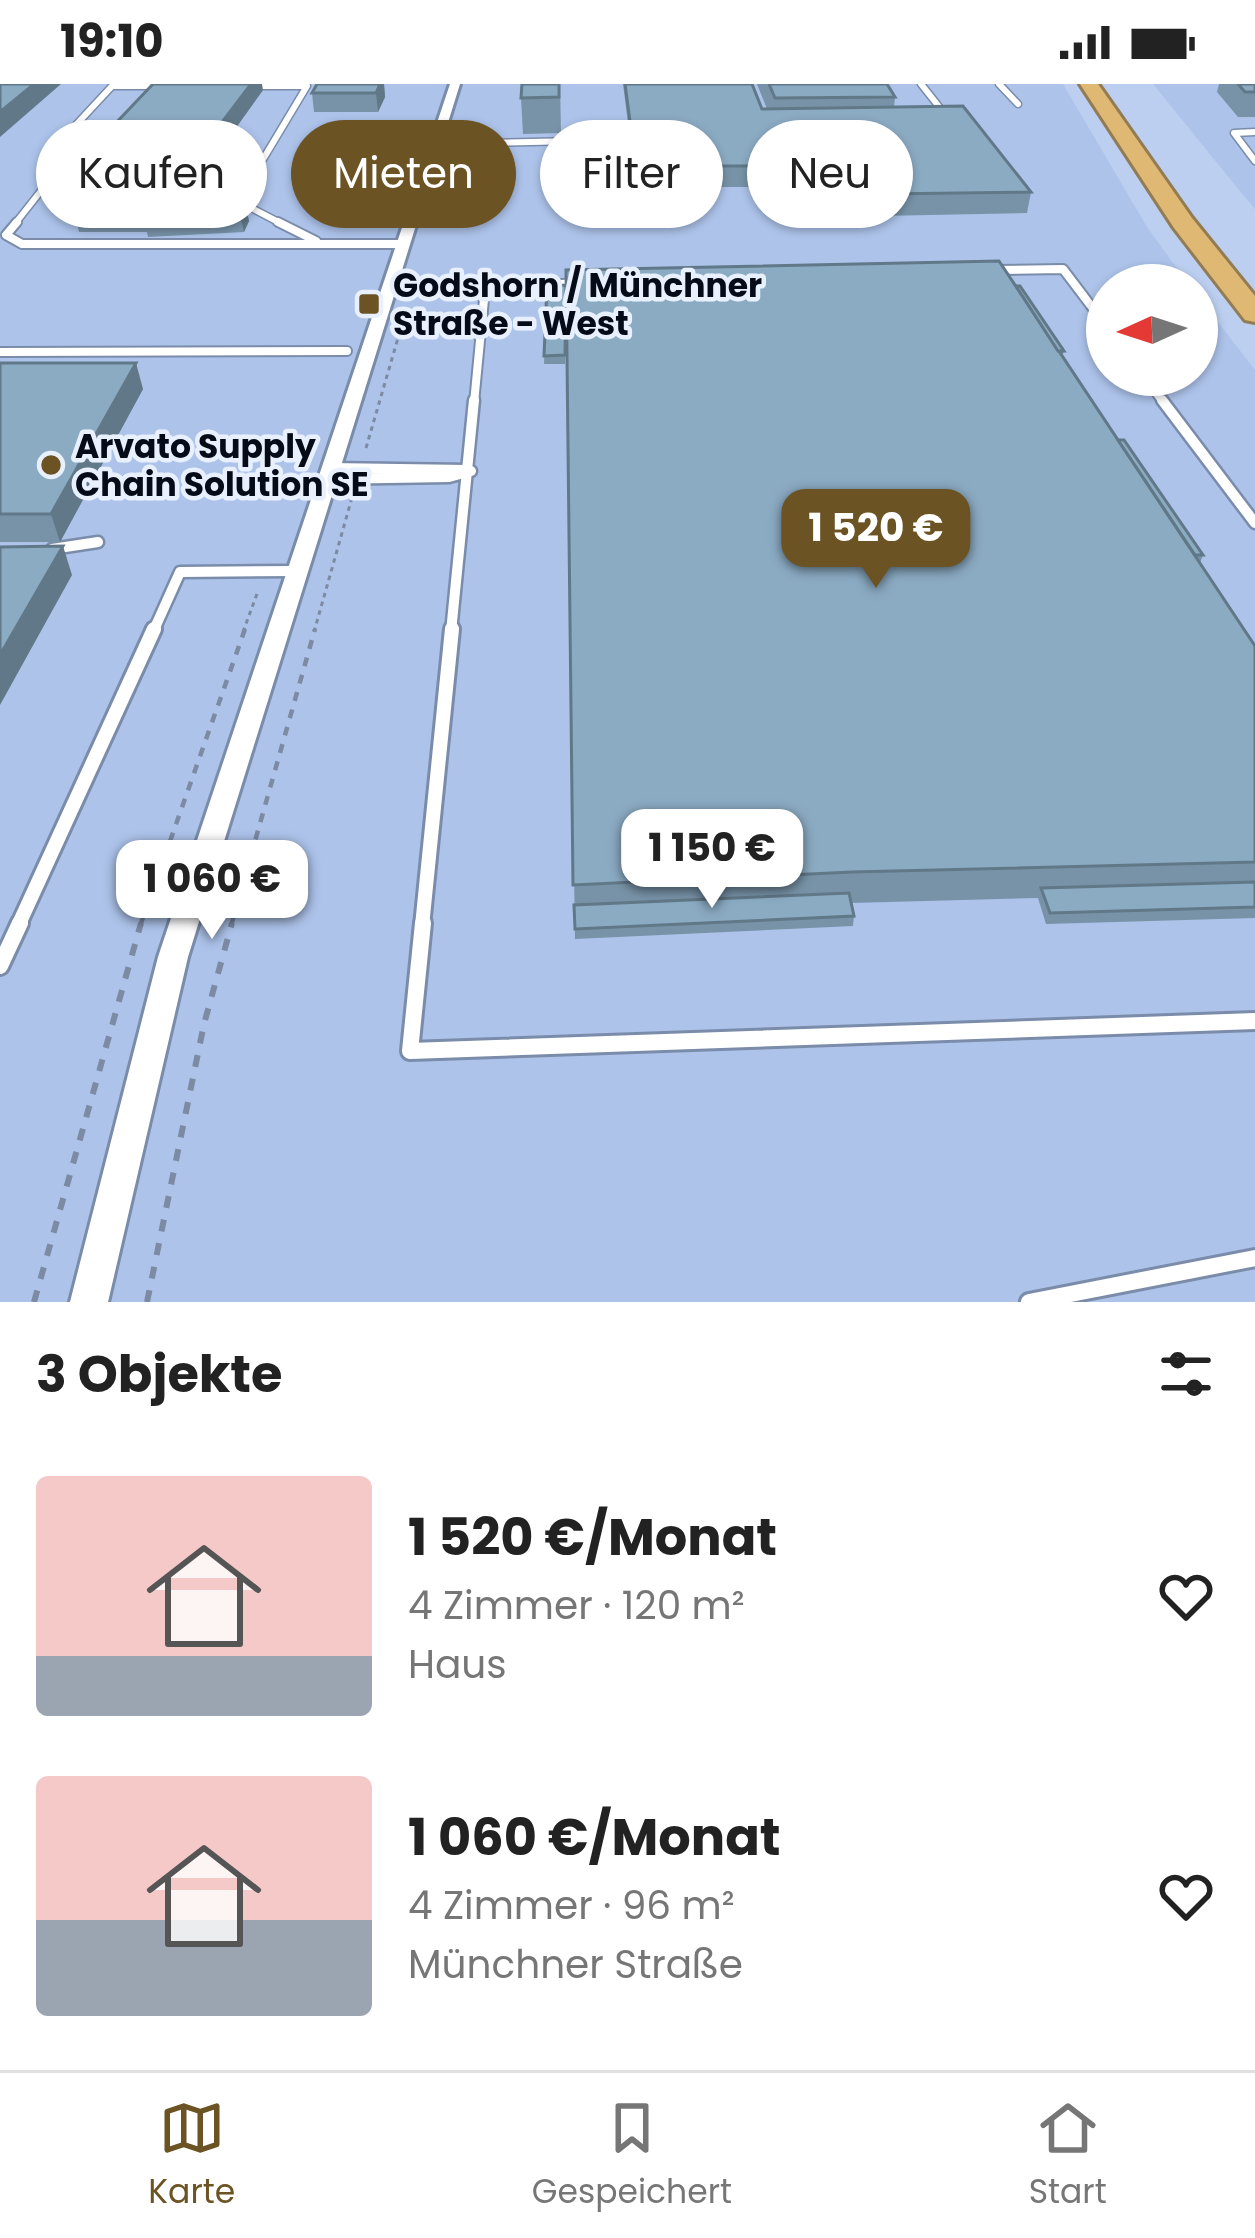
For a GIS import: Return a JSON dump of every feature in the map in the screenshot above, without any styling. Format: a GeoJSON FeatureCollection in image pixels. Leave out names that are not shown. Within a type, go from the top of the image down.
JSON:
{"type":"FeatureCollection","features":[{"type":"Feature","properties":{"kind":"highway"},"geometry":{"type":"LineString","coordinates":[[1089,84],[1183,223],[1255,314]]}},
{"type":"Feature","properties":{"kind":"highway"},"geometry":{"type":"LineString","coordinates":[[1113,84],[1242,256]]}},
{"type":"Feature","properties":{"kind":"street"},"geometry":{"type":"LineString","coordinates":[[444,120],[455,84]]}},
{"type":"Feature","properties":{"kind":"street"},"geometry":{"type":"LineString","coordinates":[[89,1302],[173,957],[408,228]]}},
{"type":"Feature","properties":{"kind":"lane"},"geometry":{"type":"LineString","coordinates":[[921,84],[944,113]]}},
{"type":"Feature","properties":{"kind":"lane"},"geometry":{"type":"LineString","coordinates":[[999,84],[1018,104]]}},
{"type":"Feature","properties":{"kind":"lane"},"geometry":{"type":"LineString","coordinates":[[178,86],[114,85],[48,155],[58,168],[5,235],[22,244],[403,244]]}},
{"type":"Feature","properties":{"kind":"lane"},"geometry":{"type":"LineString","coordinates":[[242,86],[308,86],[238,201],[323,244]]}},
{"type":"Feature","properties":{"kind":"lane"},"geometry":{"type":"LineString","coordinates":[[1255,132],[1234,133],[1255,161]]}},
{"type":"Feature","properties":{"kind":"lane"},"geometry":{"type":"LineString","coordinates":[[970,271],[1063,269],[1086,300]]}},
{"type":"Feature","properties":{"kind":"lane"},"geometry":{"type":"LineString","coordinates":[[579,283],[485,289],[471,471],[410,1052],[1255,1021]]}},
{"type":"Feature","properties":{"kind":"lane"},"geometry":{"type":"LineString","coordinates":[[0,352],[347,351]]}},
{"type":"Feature","properties":{"kind":"lane"},"geometry":{"type":"LineString","coordinates":[[1159,396],[1255,523]]}},
{"type":"Feature","properties":{"kind":"lane"},"geometry":{"type":"LineString","coordinates":[[329,474],[471,471]]}},
{"type":"Feature","properties":{"kind":"lane"},"geometry":{"type":"LineString","coordinates":[[38,549],[76,549],[98,542]]}},
{"type":"Feature","properties":{"kind":"lane"},"geometry":{"type":"LineString","coordinates":[[0,966],[180,572],[297,571]]}},
{"type":"Feature","properties":{"kind":"lane"},"geometry":{"type":"LineString","coordinates":[[1029,1302],[1255,1258]]}},
{"type":"Feature","properties":{"kind":"path"},"geometry":{"type":"LineString","coordinates":[[147,1302],[204,1024],[398,338]]}},
{"type":"Feature","properties":{"kind":"path"},"geometry":{"type":"LineString","coordinates":[[34,1302],[134,942],[265,571]]}},
{"type":"Feature","properties":{"kind":"shaded area"},"geometry":{"type":"Polygon","coordinates":[[[0,84],[1063,84],[1174,264],[1086,264],[1086,396],[1218,396],[1218,322],[1255,370],[1255,1302],[0,1302],[0,84]]]}},
{"type":"Feature","properties":{"kind":"shaded area"},"geometry":{"type":"Polygon","coordinates":[[[1153,84],[1255,84],[1255,209],[1235,185],[1153,84]]]}},
{"type":"Feature","properties":{"kind":"building"},"geometry":{"type":"Polygon","coordinates":[[[0,84],[34,84],[0,112],[0,84]]]}},
{"type":"Feature","properties":{"kind":"building"},"geometry":{"type":"Polygon","coordinates":[[[153,84],[251,84],[224,120],[119,120],[153,84]]]}},
{"type":"Feature","properties":{"kind":"building"},"geometry":{"type":"Polygon","coordinates":[[[317,84],[380,84],[376,93],[312,93],[317,84]]]}},
{"type":"Feature","properties":{"kind":"building"},"geometry":{"type":"Polygon","coordinates":[[[522,84],[559,84],[559,97],[521,98],[522,84]]]}},
{"type":"Feature","properties":{"kind":"building"},"geometry":{"type":"Polygon","coordinates":[[[625,84],[752,84],[762,109],[963,106],[1031,192],[913,194],[913,120],[747,120],[747,166],[723,166],[723,120],[630,120],[625,84]]]}},
{"type":"Feature","properties":{"kind":"building"},"geometry":{"type":"Polygon","coordinates":[[[769,84],[887,84],[895,97],[775,98],[769,84]]]}},
{"type":"Feature","properties":{"kind":"building"},"geometry":{"type":"Polygon","coordinates":[[[1238,84],[1255,84],[1255,92],[1245,92],[1238,84]]]}},
{"type":"Feature","properties":{"kind":"building"},"geometry":{"type":"Polygon","coordinates":[[[999,261],[1255,646],[1255,862],[573,885],[566,270],[999,261]]]}},
{"type":"Feature","properties":{"kind":"building"},"geometry":{"type":"Polygon","coordinates":[[[566,285],[565,355],[544,356],[547,286],[566,285]]]}},
{"type":"Feature","properties":{"kind":"building"},"geometry":{"type":"Polygon","coordinates":[[[1016,286],[1020,286],[1064,351],[1058,351],[1016,286]]]}},
{"type":"Feature","properties":{"kind":"building","name":"Arvato Supply Chain Solution SE"},"geometry":{"type":"Polygon","coordinates":[[[0,363],[136,363],[51,514],[0,514],[0,363]]]}},
{"type":"Feature","properties":{"kind":"building"},"geometry":{"type":"Polygon","coordinates":[[[1118,440],[1124,440],[1203,555],[1195,555],[1118,440]]]}},
{"type":"Feature","properties":{"kind":"building"},"geometry":{"type":"Polygon","coordinates":[[[63,546],[0,655],[0,547],[63,546]]]}},
{"type":"Feature","properties":{"kind":"building"},"geometry":{"type":"Polygon","coordinates":[[[1255,882],[1255,907],[1050,913],[1041,888],[1255,882]]]}},
{"type":"Feature","properties":{"kind":"building"},"geometry":{"type":"Polygon","coordinates":[[[849,893],[854,916],[575,929],[574,905],[849,893]]]}},
{"type":"Feature","properties":{"kind":"place","name":"Godshorn / Münchner Straße - West"},"geometry":{"type":"Point","coordinates":[369,304]}},
{"type":"Feature","properties":{"kind":"place","name":"Arvato Supply Chain Solution SE"},"geometry":{"type":"Point","coordinates":[51,465]}}]}
